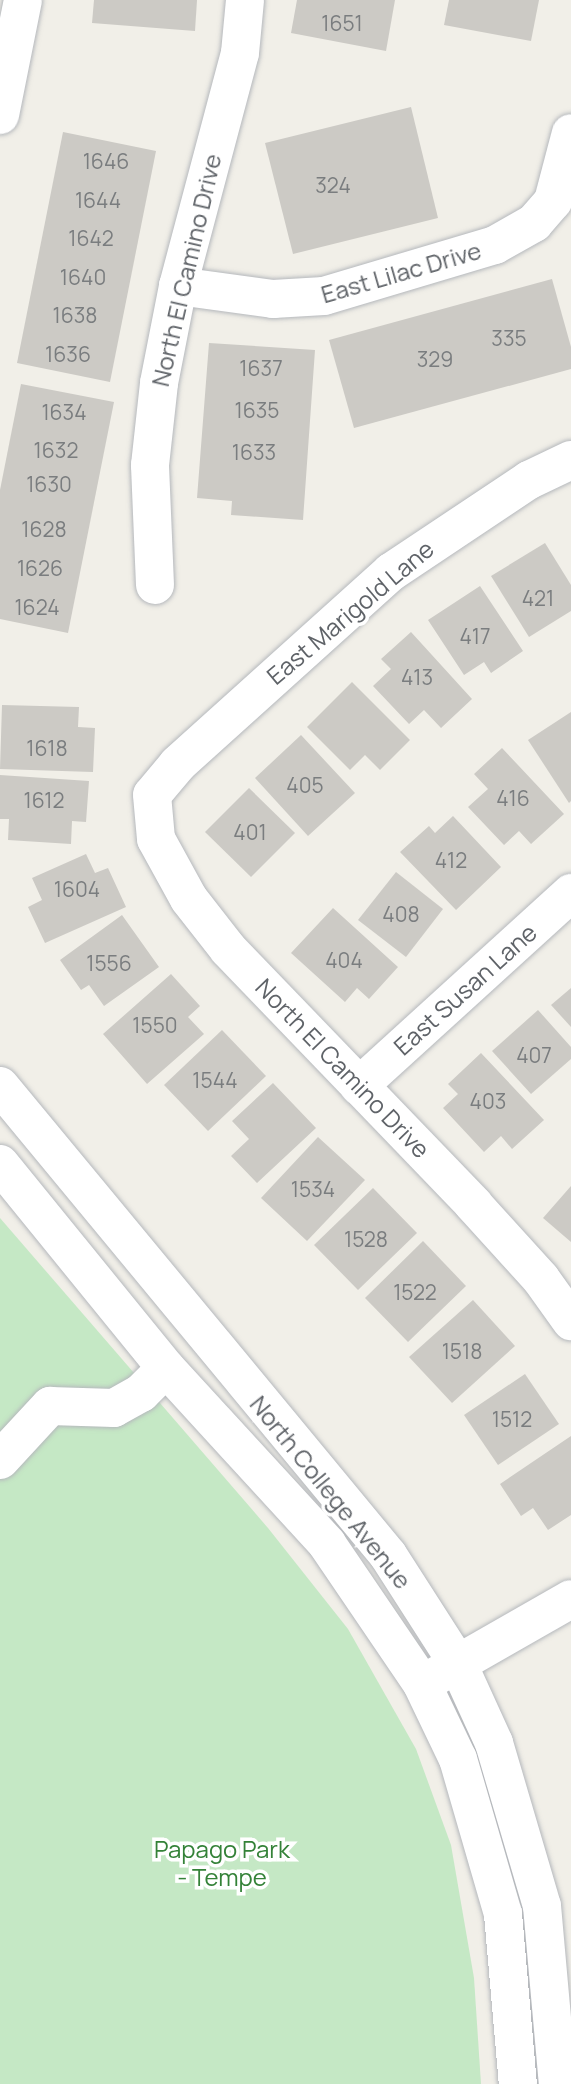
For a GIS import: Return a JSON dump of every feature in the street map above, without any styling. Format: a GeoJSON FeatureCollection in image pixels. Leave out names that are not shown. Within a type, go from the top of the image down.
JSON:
{"type":"FeatureCollection","features":[{"type":"Feature","properties":{"kind":"street"},"geometry":{"type":"LineString","coordinates":[[0,115],[23,0]]}},
{"type":"Feature","properties":{"kind":"street","name":"North El Camino Drive"},"geometry":{"type":"LineString","coordinates":[[155,585],[150,465],[159,383],[178,286],[240,52],[245,0]]}},
{"type":"Feature","properties":{"kind":"street","name":"East Lilac Drive"},"geometry":{"type":"LineString","coordinates":[[178,286],[273,299],[324,296],[461,257],[534,223],[553,201],[571,132]]}},
{"type":"Feature","properties":{"kind":"street","name":"East Marigold Lane"},"geometry":{"type":"LineString","coordinates":[[152,795],[188,755],[391,572],[529,480],[571,460]]}},
{"type":"Feature","properties":{"kind":"street","name":"North El Camino Drive"},"geometry":{"type":"LineString","coordinates":[[152,795],[156,839],[190,899],[229,948],[541,1279],[571,1321]]}},
{"type":"Feature","properties":{"kind":"street","name":"East Susan Lane"},"geometry":{"type":"LineString","coordinates":[[359,1086],[571,892]]}},
{"type":"Feature","properties":{"kind":"street","name":"North College Avenue"},"geometry":{"type":"LineString","coordinates":[[0,1086],[388,1555],[458,1664],[494,1743],[542,1906],[558,2084]]}},
{"type":"Feature","properties":{"kind":"street","name":"North College Avenue"},"geometry":{"type":"LineString","coordinates":[[0,1164],[166,1368],[327,1544],[422,1684],[479,1821],[503,1914],[518,2084]]}},
{"type":"Feature","properties":{"kind":"street"},"geometry":{"type":"LineString","coordinates":[[0,1460],[50,1406],[114,1408],[141,1393],[166,1368]]}},
{"type":"Feature","properties":{"kind":"street"},"geometry":{"type":"LineString","coordinates":[[422,1684],[571,1599]]}},
{"type":"Feature","properties":{"kind":"green space","name":"Papago Park - Tempe"},"geometry":{"type":"Polygon","coordinates":[[[0,1218],[268,1528],[348,1629],[416,1749],[451,1845],[474,1978],[481,2084],[0,2084],[0,1218]]]}},
{"type":"Feature","properties":{"kind":"building"},"geometry":{"type":"Polygon","coordinates":[[[94,0],[197,0],[195,31],[92,23],[94,0]]]}},
{"type":"Feature","properties":{"kind":"building"},"geometry":{"type":"Polygon","coordinates":[[[297,0],[395,0],[386,51],[291,33],[297,0]]]}},
{"type":"Feature","properties":{"kind":"building"},"geometry":{"type":"Polygon","coordinates":[[[449,0],[539,0],[531,41],[444,25],[449,0]]]}},
{"type":"Feature","properties":{"kind":"building"},"geometry":{"type":"Polygon","coordinates":[[[411,107],[438,218],[293,254],[265,143],[411,107]]]}},
{"type":"Feature","properties":{"kind":"building"},"geometry":{"type":"Polygon","coordinates":[[[63,132],[156,151],[110,382],[17,363],[63,132]]]}},
{"type":"Feature","properties":{"kind":"building"},"geometry":{"type":"Polygon","coordinates":[[[552,279],[571,347],[571,369],[354,428],[329,340],[552,279]]]}},
{"type":"Feature","properties":{"kind":"building"},"geometry":{"type":"Polygon","coordinates":[[[209,343],[315,350],[303,520],[231,515],[232,501],[197,498],[209,343]]]}},
{"type":"Feature","properties":{"kind":"building"},"geometry":{"type":"Polygon","coordinates":[[[21,384],[114,402],[68,633],[0,619],[0,490],[21,384]]]}},
{"type":"Feature","properties":{"kind":"building"},"geometry":{"type":"Polygon","coordinates":[[[545,543],[571,585],[571,611],[529,637],[491,576],[545,543]]]}},
{"type":"Feature","properties":{"kind":"building"},"geometry":{"type":"Polygon","coordinates":[[[480,586],[523,651],[491,673],[484,662],[464,675],[428,620],[480,586]]]}},
{"type":"Feature","properties":{"kind":"building"},"geometry":{"type":"Polygon","coordinates":[[[411,632],[472,699],[441,728],[424,710],[409,724],[373,686],[391,669],[381,659],[411,632]]]}},
{"type":"Feature","properties":{"kind":"building"},"geometry":{"type":"Polygon","coordinates":[[[352,682],[410,740],[380,770],[365,755],[350,770],[307,727],[352,682]]]}},
{"type":"Feature","properties":{"kind":"building"},"geometry":{"type":"Polygon","coordinates":[[[2,705],[79,707],[78,727],[95,728],[93,772],[0,769],[2,705]]]}},
{"type":"Feature","properties":{"kind":"building"},"geometry":{"type":"Polygon","coordinates":[[[571,712],[571,801],[569,803],[528,740],[571,712]]]}},
{"type":"Feature","properties":{"kind":"building"},"geometry":{"type":"Polygon","coordinates":[[[301,735],[355,793],[308,836],[255,778],[301,735]]]}},
{"type":"Feature","properties":{"kind":"building"},"geometry":{"type":"Polygon","coordinates":[[[502,748],[564,814],[531,844],[519,831],[504,845],[468,807],[488,789],[474,774],[502,748]]]}},
{"type":"Feature","properties":{"kind":"building"},"geometry":{"type":"Polygon","coordinates":[[[0,775],[89,781],[86,822],[72,821],[71,844],[8,840],[9,819],[0,819],[0,775]]]}},
{"type":"Feature","properties":{"kind":"building"},"geometry":{"type":"Polygon","coordinates":[[[249,788],[295,833],[251,877],[205,832],[249,788]]]}},
{"type":"Feature","properties":{"kind":"building"},"geometry":{"type":"Polygon","coordinates":[[[453,816],[501,867],[456,910],[400,852],[429,826],[435,833],[453,816]]]}},
{"type":"Feature","properties":{"kind":"building"},"geometry":{"type":"Polygon","coordinates":[[[86,854],[95,873],[108,868],[126,907],[45,943],[28,907],[42,900],[32,878],[86,854]]]}},
{"type":"Feature","properties":{"kind":"building"},"geometry":{"type":"Polygon","coordinates":[[[396,872],[443,909],[406,957],[358,920],[396,872]]]}},
{"type":"Feature","properties":{"kind":"building"},"geometry":{"type":"Polygon","coordinates":[[[333,908],[398,967],[369,999],[357,988],[345,1002],[291,953],[333,908]]]}},
{"type":"Feature","properties":{"kind":"building"},"geometry":{"type":"Polygon","coordinates":[[[122,915],[159,967],[104,1006],[89,985],[81,990],[60,960],[122,915]]]}},
{"type":"Feature","properties":{"kind":"building"},"geometry":{"type":"Polygon","coordinates":[[[171,974],[200,1006],[188,1017],[204,1034],[147,1084],[103,1034],[171,974]]]}},
{"type":"Feature","properties":{"kind":"building"},"geometry":{"type":"Polygon","coordinates":[[[571,988],[571,1027],[551,1005],[571,988]]]}},
{"type":"Feature","properties":{"kind":"building"},"geometry":{"type":"Polygon","coordinates":[[[538,1010],[571,1047],[571,1059],[531,1094],[492,1051],[538,1010]]]}},
{"type":"Feature","properties":{"kind":"building"},"geometry":{"type":"Polygon","coordinates":[[[222,1030],[266,1076],[208,1131],[164,1085],[222,1030]]]}},
{"type":"Feature","properties":{"kind":"building"},"geometry":{"type":"Polygon","coordinates":[[[481,1053],[544,1120],[512,1149],[501,1136],[484,1152],[443,1108],[458,1094],[448,1084],[481,1053]]]}},
{"type":"Feature","properties":{"kind":"building"},"geometry":{"type":"Polygon","coordinates":[[[273,1083],[316,1128],[257,1183],[231,1156],[249,1139],[232,1121],[273,1083]]]}},
{"type":"Feature","properties":{"kind":"building"},"geometry":{"type":"Polygon","coordinates":[[[318,1137],[365,1180],[307,1241],[261,1198],[318,1137]]]}},
{"type":"Feature","properties":{"kind":"building"},"geometry":{"type":"Polygon","coordinates":[[[571,1186],[571,1242],[543,1218],[571,1186]]]}},
{"type":"Feature","properties":{"kind":"building"},"geometry":{"type":"Polygon","coordinates":[[[373,1188],[417,1233],[358,1290],[314,1245],[373,1188]]]}},
{"type":"Feature","properties":{"kind":"building"},"geometry":{"type":"Polygon","coordinates":[[[423,1241],[466,1286],[408,1342],[365,1298],[423,1241]]]}},
{"type":"Feature","properties":{"kind":"building"},"geometry":{"type":"Polygon","coordinates":[[[473,1300],[515,1346],[452,1403],[409,1357],[473,1300]]]}},
{"type":"Feature","properties":{"kind":"building"},"geometry":{"type":"Polygon","coordinates":[[[525,1374],[559,1424],[498,1465],[464,1415],[525,1374]]]}},
{"type":"Feature","properties":{"kind":"building"},"geometry":{"type":"Polygon","coordinates":[[[571,1436],[571,1515],[548,1530],[533,1508],[521,1516],[500,1484],[571,1436]]]}}]}
